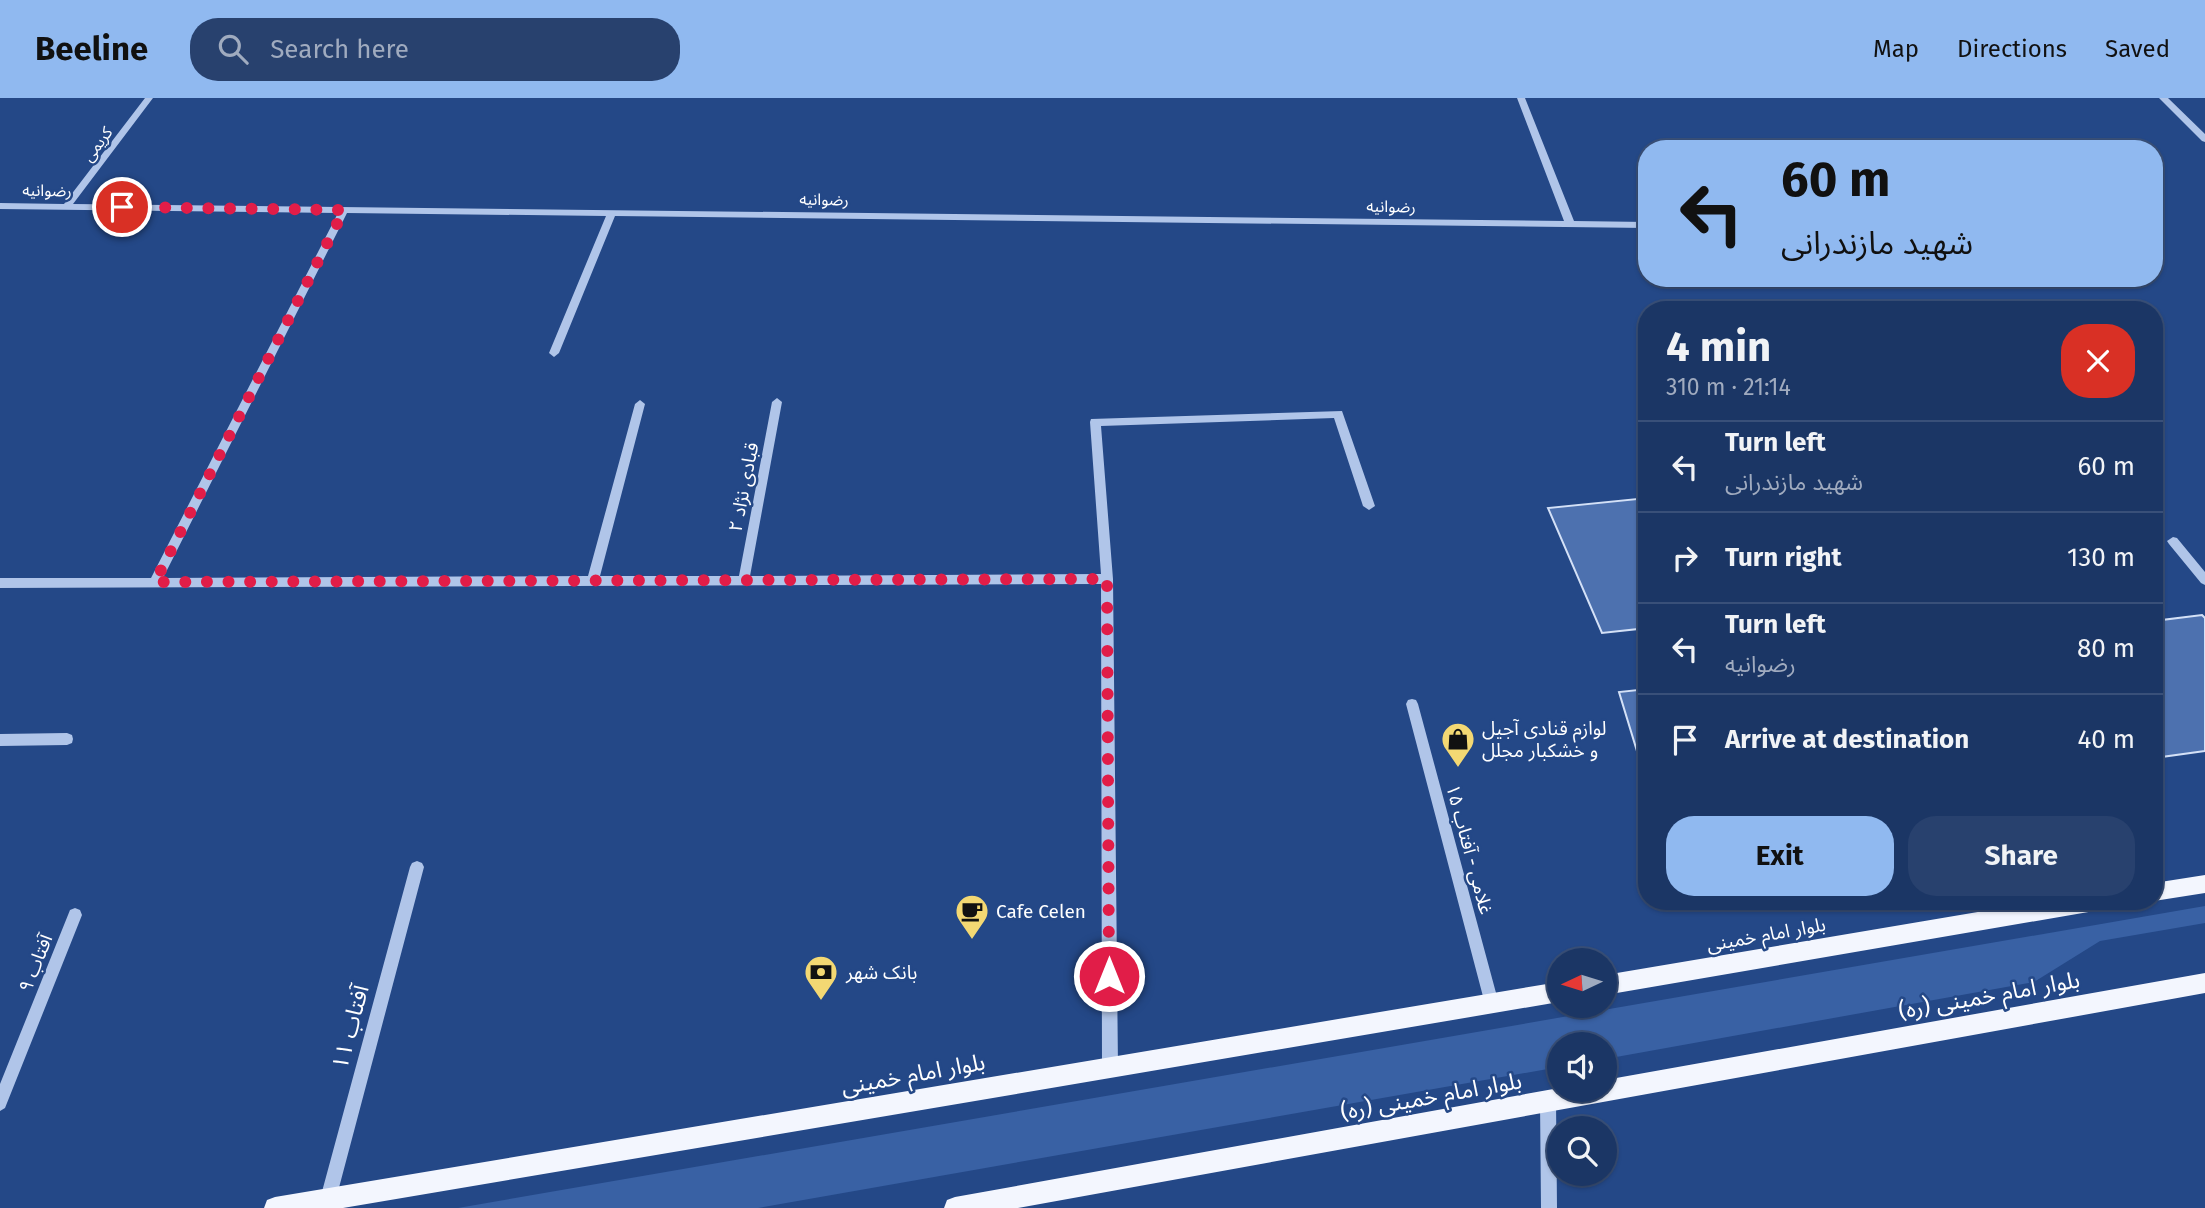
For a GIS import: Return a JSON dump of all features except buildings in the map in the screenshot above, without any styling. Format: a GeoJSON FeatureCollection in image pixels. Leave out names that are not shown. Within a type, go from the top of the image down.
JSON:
{"type":"FeatureCollection","features":[{"type":"Feature","properties":{"kind":"main road"},"geometry":{"type":"LineString","coordinates":[[2163,891],[2205,884]]}},
{"type":"Feature","properties":{"kind":"main road","name":"بلوار امام خمینی"},"geometry":{"type":"LineString","coordinates":[[1617,983],[1994,910]]}},
{"type":"Feature","properties":{"kind":"main road","name":"بلوار امام خمینی (ره)"},"geometry":{"type":"LineString","coordinates":[[1617,1089],[2205,983]]}},
{"type":"Feature","properties":{"kind":"main road","name":"بلوار امام خمینی"},"geometry":{"type":"LineString","coordinates":[[275,1208],[1547,994]]}},
{"type":"Feature","properties":{"kind":"main road","name":"بلوار امام خمینی (ره)"},"geometry":{"type":"LineString","coordinates":[[955,1208],[1547,1101]]}},
{"type":"Feature","properties":{"kind":"street","name":"کریمی"},"geometry":{"type":"LineString","coordinates":[[67,206],[149,98]]}},
{"type":"Feature","properties":{"kind":"street"},"geometry":{"type":"LineString","coordinates":[[1521,98],[1570,224]]}},
{"type":"Feature","properties":{"kind":"street"},"geometry":{"type":"LineString","coordinates":[[2163,98],[2205,139]]}},
{"type":"Feature","properties":{"kind":"street","name":"رضوانیه"},"geometry":{"type":"LineString","coordinates":[[0,206],[1638,225]]}},
{"type":"Feature","properties":{"kind":"street"},"geometry":{"type":"LineString","coordinates":[[155,582],[344,210]]}},
{"type":"Feature","properties":{"kind":"street"},"geometry":{"type":"LineString","coordinates":[[554,353],[612,213]]}},
{"type":"Feature","properties":{"kind":"street","name":"قبادی نژاد ۲"},"geometry":{"type":"LineString","coordinates":[[744,579],[777,402]]}},
{"type":"Feature","properties":{"kind":"street"},"geometry":{"type":"LineString","coordinates":[[593,579],[640,404]]}},
{"type":"Feature","properties":{"kind":"street"},"geometry":{"type":"LineString","coordinates":[[1110,1068],[1107,579],[1094,422],[1338,414],[1369,506]]}},
{"type":"Feature","properties":{"kind":"street"},"geometry":{"type":"LineString","coordinates":[[2173,541],[2205,580]]}},
{"type":"Feature","properties":{"kind":"street"},"geometry":{"type":"LineString","coordinates":[[0,583],[1107,579]]}},
{"type":"Feature","properties":{"kind":"street","name":"غلامی - آفتاب ۱۵"},"geometry":{"type":"LineString","coordinates":[[1412,704],[1492,1004]]}},
{"type":"Feature","properties":{"kind":"street"},"geometry":{"type":"LineString","coordinates":[[0,740],[66,739]]}},
{"type":"Feature","properties":{"kind":"street","name":"آفتاب ۱۱"},"geometry":{"type":"LineString","coordinates":[[328,1199],[416,867]]}},
{"type":"Feature","properties":{"kind":"street","name":"آفتاب ۹"},"geometry":{"type":"LineString","coordinates":[[0,1103],[75,915]]}},
{"type":"Feature","properties":{"kind":"street"},"geometry":{"type":"LineString","coordinates":[[1548,1102],[1549,1208]]}},
{"type":"Feature","properties":{"kind":"shaded area"},"geometry":{"type":"Polygon","coordinates":[[[2205,906],[2205,923],[2100,941],[2034,982],[1617,1057],[1617,1032],[1547,1032],[1547,1069],[758,1208],[458,1208],[1557,1018],[1617,1018],[1617,1008],[2205,906]]]}},
{"type":"Feature","properties":{"kind":"place","name":"لوازم قنادی آجیل و خشکبار مجلل"},"geometry":{"type":"Point","coordinates":[1458,769]}},
{"type":"Feature","properties":{"kind":"place","name":"Cafe Celen"},"geometry":{"type":"Point","coordinates":[972,941]}},
{"type":"Feature","properties":{"kind":"place","name":"بانک شهر"},"geometry":{"type":"Point","coordinates":[821,1002]}},
{"type":"Feature","properties":{"kind":"route"},"geometry":{"type":"LineString","coordinates":[[122,207],[344,210],[155,582],[1107,579],[1109,976]]}}]}
